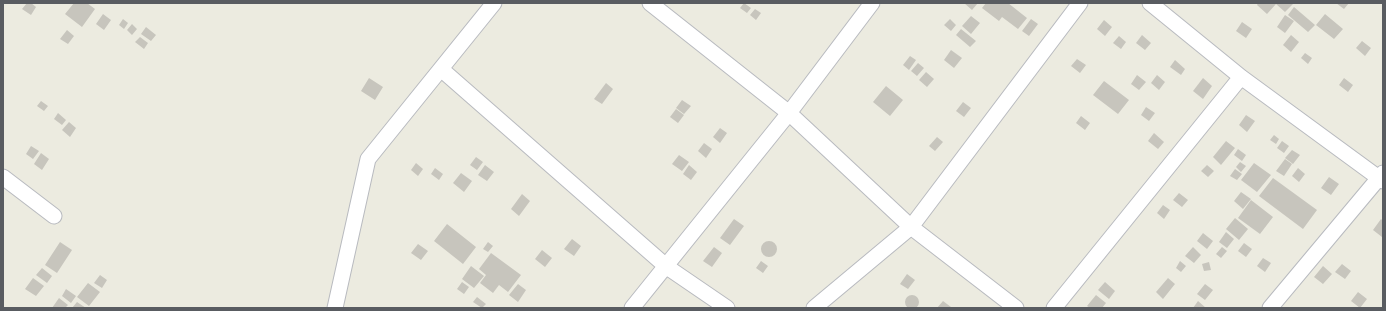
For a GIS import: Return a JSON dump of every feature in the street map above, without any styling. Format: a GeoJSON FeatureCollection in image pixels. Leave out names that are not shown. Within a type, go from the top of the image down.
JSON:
{"type":"FeatureCollection","features":[{"type":"Feature","properties":{"kind":"street"},"geometry":{"type":"LineString","coordinates":[[333,308],[368,159],[494,3]]}},
{"type":"Feature","properties":{"kind":"street"},"geometry":{"type":"LineString","coordinates":[[650,3],[789,112],[911,227],[1016,308]]}},
{"type":"Feature","properties":{"kind":"street"},"geometry":{"type":"LineString","coordinates":[[632,308],[789,112],[872,3]]}},
{"type":"Feature","properties":{"kind":"street"},"geometry":{"type":"LineString","coordinates":[[814,308],[911,227],[1080,3]]}},
{"type":"Feature","properties":{"kind":"street"},"geometry":{"type":"LineString","coordinates":[[1150,3],[1241,77],[1382,178],[1270,308]]}},
{"type":"Feature","properties":{"kind":"street"},"geometry":{"type":"LineString","coordinates":[[441,69],[667,266],[727,308]]}},
{"type":"Feature","properties":{"kind":"street"},"geometry":{"type":"LineString","coordinates":[[1054,308],[1241,77]]}},
{"type":"Feature","properties":{"kind":"street"},"geometry":{"type":"LineString","coordinates":[[3,177],[54,216]]}},
{"type":"Feature","properties":{"kind":"building"},"geometry":{"type":"Polygon","coordinates":[[[27,3],[31,3],[36,7],[31,15],[22,9],[27,3]]]}},
{"type":"Feature","properties":{"kind":"building"},"geometry":{"type":"Polygon","coordinates":[[[74,3],[87,3],[95,9],[82,27],[65,14],[74,3]]]}},
{"type":"Feature","properties":{"kind":"building"},"geometry":{"type":"Polygon","coordinates":[[[744,3],[751,8],[747,13],[740,8],[744,3]]]}},
{"type":"Feature","properties":{"kind":"building"},"geometry":{"type":"Polygon","coordinates":[[[964,3],[978,3],[972,10],[964,3]]]}},
{"type":"Feature","properties":{"kind":"building"},"geometry":{"type":"Polygon","coordinates":[[[986,3],[1008,3],[1027,18],[1018,29],[1002,17],[999,21],[982,8],[986,3]]]}},
{"type":"Feature","properties":{"kind":"building"},"geometry":{"type":"Polygon","coordinates":[[[1258,3],[1293,4],[1285,12],[1276,4],[1267,14],[1257,5],[1258,3]]]}},
{"type":"Feature","properties":{"kind":"building"},"geometry":{"type":"Polygon","coordinates":[[[1336,3],[1349,3],[1344,9],[1336,3]]]}},
{"type":"Feature","properties":{"kind":"building"},"geometry":{"type":"Polygon","coordinates":[[[1294,7],[1315,25],[1308,32],[1288,15],[1294,7]]]}},
{"type":"Feature","properties":{"kind":"building"},"geometry":{"type":"Polygon","coordinates":[[[755,9],[761,13],[756,20],[750,15],[755,9]]]}},
{"type":"Feature","properties":{"kind":"building"},"geometry":{"type":"Polygon","coordinates":[[[103,14],[111,20],[104,30],[96,24],[103,14]]]}},
{"type":"Feature","properties":{"kind":"building"},"geometry":{"type":"Polygon","coordinates":[[[1325,14],[1343,29],[1334,39],[1316,25],[1325,14]]]}},
{"type":"Feature","properties":{"kind":"building"},"geometry":{"type":"Polygon","coordinates":[[[1285,15],[1294,21],[1285,33],[1277,27],[1285,15]]]}},
{"type":"Feature","properties":{"kind":"building"},"geometry":{"type":"Polygon","coordinates":[[[971,16],[980,23],[971,34],[962,26],[971,16]]]}},
{"type":"Feature","properties":{"kind":"building"},"geometry":{"type":"Polygon","coordinates":[[[123,19],[128,23],[124,29],[119,25],[123,19]]]}},
{"type":"Feature","properties":{"kind":"building"},"geometry":{"type":"Polygon","coordinates":[[[950,19],[956,25],[951,31],[944,25],[950,19]]]}},
{"type":"Feature","properties":{"kind":"building"},"geometry":{"type":"Polygon","coordinates":[[[1031,19],[1038,24],[1029,36],[1022,31],[1031,19]]]}},
{"type":"Feature","properties":{"kind":"building"},"geometry":{"type":"Polygon","coordinates":[[[1104,20],[1112,27],[1105,36],[1097,29],[1104,20]]]}},
{"type":"Feature","properties":{"kind":"building"},"geometry":{"type":"Polygon","coordinates":[[[1242,22],[1252,29],[1246,38],[1236,31],[1242,22]]]}},
{"type":"Feature","properties":{"kind":"building"},"geometry":{"type":"Polygon","coordinates":[[[132,24],[137,29],[132,35],[127,30],[132,24]]]}},
{"type":"Feature","properties":{"kind":"building"},"geometry":{"type":"Polygon","coordinates":[[[146,27],[156,35],[151,41],[141,34],[146,27]]]}},
{"type":"Feature","properties":{"kind":"building"},"geometry":{"type":"Polygon","coordinates":[[[961,29],[976,41],[970,47],[956,35],[961,29]]]}},
{"type":"Feature","properties":{"kind":"building"},"geometry":{"type":"Polygon","coordinates":[[[67,30],[74,36],[68,44],[60,39],[67,30]]]}},
{"type":"Feature","properties":{"kind":"building"},"geometry":{"type":"Polygon","coordinates":[[[1142,35],[1151,43],[1145,50],[1136,43],[1142,35]]]}},
{"type":"Feature","properties":{"kind":"building"},"geometry":{"type":"Polygon","coordinates":[[[1291,35],[1299,42],[1291,52],[1283,45],[1291,35]]]}},
{"type":"Feature","properties":{"kind":"building"},"geometry":{"type":"Polygon","coordinates":[[[1119,36],[1126,42],[1121,49],[1113,43],[1119,36]]]}},
{"type":"Feature","properties":{"kind":"building"},"geometry":{"type":"Polygon","coordinates":[[[140,37],[148,43],[144,49],[135,42],[140,37]]]}},
{"type":"Feature","properties":{"kind":"building"},"geometry":{"type":"Polygon","coordinates":[[[1362,41],[1371,48],[1365,56],[1356,48],[1362,41]]]}},
{"type":"Feature","properties":{"kind":"building"},"geometry":{"type":"Polygon","coordinates":[[[951,50],[962,58],[954,68],[944,60],[951,50]]]}},
{"type":"Feature","properties":{"kind":"building"},"geometry":{"type":"Polygon","coordinates":[[[1305,53],[1312,58],[1308,64],[1301,58],[1305,53]]]}},
{"type":"Feature","properties":{"kind":"building"},"geometry":{"type":"Polygon","coordinates":[[[910,56],[916,60],[909,70],[903,65],[910,56]]]}},
{"type":"Feature","properties":{"kind":"building"},"geometry":{"type":"Polygon","coordinates":[[[1077,59],[1086,65],[1080,73],[1071,66],[1077,59]]]}},
{"type":"Feature","properties":{"kind":"building"},"geometry":{"type":"Polygon","coordinates":[[[1175,60],[1185,69],[1181,75],[1170,67],[1175,60]]]}},
{"type":"Feature","properties":{"kind":"building"},"geometry":{"type":"Polygon","coordinates":[[[918,63],[924,68],[917,76],[911,71],[918,63]]]}},
{"type":"Feature","properties":{"kind":"building"},"geometry":{"type":"Polygon","coordinates":[[[926,72],[934,79],[927,87],[919,80],[926,72]]]}},
{"type":"Feature","properties":{"kind":"building"},"geometry":{"type":"Polygon","coordinates":[[[1137,75],[1146,82],[1139,90],[1131,84],[1137,75]]]}},
{"type":"Feature","properties":{"kind":"building"},"geometry":{"type":"Polygon","coordinates":[[[1157,75],[1165,82],[1159,90],[1151,83],[1157,75]]]}},
{"type":"Feature","properties":{"kind":"building"},"geometry":{"type":"Polygon","coordinates":[[[369,78],[383,87],[375,100],[361,91],[369,78]]]}},
{"type":"Feature","properties":{"kind":"building"},"geometry":{"type":"Polygon","coordinates":[[[1203,78],[1212,86],[1203,99],[1193,91],[1203,78]]]}},
{"type":"Feature","properties":{"kind":"building"},"geometry":{"type":"Polygon","coordinates":[[[1344,78],[1353,85],[1348,92],[1339,85],[1344,78]]]}},
{"type":"Feature","properties":{"kind":"building"},"geometry":{"type":"Polygon","coordinates":[[[1104,81],[1129,100],[1118,114],[1093,95],[1104,81]]]}},
{"type":"Feature","properties":{"kind":"building"},"geometry":{"type":"Polygon","coordinates":[[[606,83],[613,89],[602,104],[594,99],[606,83]]]}},
{"type":"Feature","properties":{"kind":"building"},"geometry":{"type":"Polygon","coordinates":[[[886,86],[903,100],[890,116],[873,102],[886,86]]]}},
{"type":"Feature","properties":{"kind":"building"},"geometry":{"type":"Polygon","coordinates":[[[682,100],[691,106],[684,114],[676,108],[682,100]]]}},
{"type":"Feature","properties":{"kind":"building"},"geometry":{"type":"Polygon","coordinates":[[[41,101],[48,106],[44,111],[37,106],[41,101]]]}},
{"type":"Feature","properties":{"kind":"building"},"geometry":{"type":"Polygon","coordinates":[[[963,102],[971,108],[964,117],[956,111],[963,102]]]}},
{"type":"Feature","properties":{"kind":"building"},"geometry":{"type":"Polygon","coordinates":[[[1146,107],[1155,113],[1149,121],[1141,115],[1146,107]]]}},
{"type":"Feature","properties":{"kind":"building"},"geometry":{"type":"Polygon","coordinates":[[[676,109],[684,115],[678,123],[670,117],[676,109]]]}},
{"type":"Feature","properties":{"kind":"building"},"geometry":{"type":"Polygon","coordinates":[[[58,113],[66,120],[62,125],[54,119],[58,113]]]}},
{"type":"Feature","properties":{"kind":"building"},"geometry":{"type":"Polygon","coordinates":[[[1246,115],[1255,121],[1247,132],[1239,125],[1246,115]]]}},
{"type":"Feature","properties":{"kind":"building"},"geometry":{"type":"Polygon","coordinates":[[[1081,116],[1090,123],[1085,130],[1076,123],[1081,116]]]}},
{"type":"Feature","properties":{"kind":"building"},"geometry":{"type":"Polygon","coordinates":[[[69,122],[76,128],[70,137],[62,130],[69,122]]]}},
{"type":"Feature","properties":{"kind":"building"},"geometry":{"type":"Polygon","coordinates":[[[720,128],[727,133],[720,143],[713,137],[720,128]]]}},
{"type":"Feature","properties":{"kind":"building"},"geometry":{"type":"Polygon","coordinates":[[[1154,133],[1164,142],[1158,149],[1148,141],[1154,133]]]}},
{"type":"Feature","properties":{"kind":"building"},"geometry":{"type":"Polygon","coordinates":[[[1274,135],[1279,139],[1276,144],[1270,140],[1274,135]]]}},
{"type":"Feature","properties":{"kind":"building"},"geometry":{"type":"Polygon","coordinates":[[[937,137],[943,142],[935,151],[929,146],[937,137]]]}},
{"type":"Feature","properties":{"kind":"building"},"geometry":{"type":"Polygon","coordinates":[[[1226,141],[1235,148],[1221,165],[1213,157],[1226,141]]]}},
{"type":"Feature","properties":{"kind":"building"},"geometry":{"type":"Polygon","coordinates":[[[1282,141],[1289,146],[1284,153],[1277,148],[1282,141]]]}},
{"type":"Feature","properties":{"kind":"building"},"geometry":{"type":"Polygon","coordinates":[[[704,143],[712,149],[706,158],[698,151],[704,143]]]}},
{"type":"Feature","properties":{"kind":"building"},"geometry":{"type":"Polygon","coordinates":[[[31,146],[39,151],[33,159],[26,154],[31,146]]]}},
{"type":"Feature","properties":{"kind":"building"},"geometry":{"type":"Polygon","coordinates":[[[1238,149],[1246,155],[1242,161],[1234,155],[1238,149]]]}},
{"type":"Feature","properties":{"kind":"building"},"geometry":{"type":"Polygon","coordinates":[[[1292,150],[1300,155],[1293,164],[1285,158],[1292,150]]]}},
{"type":"Feature","properties":{"kind":"building"},"geometry":{"type":"Polygon","coordinates":[[[41,153],[49,159],[42,170],[34,164],[41,153]]]}},
{"type":"Feature","properties":{"kind":"building"},"geometry":{"type":"Polygon","coordinates":[[[679,155],[689,162],[682,171],[672,164],[679,155]]]}},
{"type":"Feature","properties":{"kind":"building"},"geometry":{"type":"Polygon","coordinates":[[[476,157],[483,162],[477,170],[470,165],[476,157]]]}},
{"type":"Feature","properties":{"kind":"building"},"geometry":{"type":"Polygon","coordinates":[[[1285,159],[1292,164],[1284,176],[1276,171],[1285,159]]]}},
{"type":"Feature","properties":{"kind":"building"},"geometry":{"type":"Polygon","coordinates":[[[1240,162],[1246,166],[1241,172],[1236,167],[1240,162]]]}},
{"type":"Feature","properties":{"kind":"building"},"geometry":{"type":"Polygon","coordinates":[[[416,163],[423,169],[418,176],[411,170],[416,163]]]}},
{"type":"Feature","properties":{"kind":"building"},"geometry":{"type":"Polygon","coordinates":[[[1254,163],[1271,175],[1257,192],[1241,180],[1254,163]]]}},
{"type":"Feature","properties":{"kind":"building"},"geometry":{"type":"Polygon","coordinates":[[[485,165],[494,172],[487,181],[478,175],[485,165]]]}},
{"type":"Feature","properties":{"kind":"building"},"geometry":{"type":"Polygon","coordinates":[[[689,165],[697,172],[691,180],[683,174],[689,165]]]}},
{"type":"Feature","properties":{"kind":"building"},"geometry":{"type":"Polygon","coordinates":[[[1207,165],[1214,171],[1208,177],[1201,171],[1207,165]]]}},
{"type":"Feature","properties":{"kind":"building"},"geometry":{"type":"Polygon","coordinates":[[[435,168],[443,174],[439,180],[431,174],[435,168]]]}},
{"type":"Feature","properties":{"kind":"building"},"geometry":{"type":"Polygon","coordinates":[[[1298,168],[1305,174],[1299,182],[1292,176],[1298,168]]]}},
{"type":"Feature","properties":{"kind":"building"},"geometry":{"type":"Polygon","coordinates":[[[1235,169],[1242,174],[1237,180],[1230,176],[1235,169]]]}},
{"type":"Feature","properties":{"kind":"building"},"geometry":{"type":"Polygon","coordinates":[[[461,173],[472,181],[464,192],[453,183],[461,173]]]}},
{"type":"Feature","properties":{"kind":"building"},"geometry":{"type":"Polygon","coordinates":[[[1329,177],[1339,184],[1331,195],[1321,188],[1329,177]]]}},
{"type":"Feature","properties":{"kind":"building"},"geometry":{"type":"Polygon","coordinates":[[[1273,178],[1317,210],[1303,229],[1259,196],[1273,178]]]}},
{"type":"Feature","properties":{"kind":"building"},"geometry":{"type":"Polygon","coordinates":[[[1241,192],[1251,199],[1243,209],[1234,201],[1241,192]]]}},
{"type":"Feature","properties":{"kind":"building"},"geometry":{"type":"Polygon","coordinates":[[[1179,193],[1188,200],[1182,207],[1173,200],[1179,193]]]}},
{"type":"Feature","properties":{"kind":"building"},"geometry":{"type":"Polygon","coordinates":[[[522,194],[530,201],[519,216],[511,209],[522,194]]]}},
{"type":"Feature","properties":{"kind":"building"},"geometry":{"type":"Polygon","coordinates":[[[1251,200],[1273,217],[1260,234],[1238,218],[1251,200]]]}},
{"type":"Feature","properties":{"kind":"building"},"geometry":{"type":"Polygon","coordinates":[[[1163,205],[1170,210],[1164,219],[1157,213],[1163,205]]]}},
{"type":"Feature","properties":{"kind":"building"},"geometry":{"type":"Polygon","coordinates":[[[1235,218],[1248,229],[1239,240],[1226,229],[1235,218]]]}},
{"type":"Feature","properties":{"kind":"building"},"geometry":{"type":"Polygon","coordinates":[[[734,219],[744,226],[730,245],[720,238],[734,219]]]}},
{"type":"Feature","properties":{"kind":"building"},"geometry":{"type":"Polygon","coordinates":[[[1381,219],[1383,221],[1382,237],[1373,230],[1381,219]]]}},
{"type":"Feature","properties":{"kind":"building"},"geometry":{"type":"Polygon","coordinates":[[[447,224],[476,247],[463,264],[434,241],[447,224]]]}},
{"type":"Feature","properties":{"kind":"building"},"geometry":{"type":"Polygon","coordinates":[[[1226,232],[1234,239],[1227,248],[1219,242],[1226,232]]]}},
{"type":"Feature","properties":{"kind":"building"},"geometry":{"type":"Polygon","coordinates":[[[1203,233],[1213,241],[1207,249],[1197,241],[1203,233]]]}},
{"type":"Feature","properties":{"kind":"building"},"geometry":{"type":"Polygon","coordinates":[[[572,239],[581,246],[574,256],[564,249],[572,239]]]}},
{"type":"Feature","properties":{"kind":"building"},"geometry":{"type":"Polygon","coordinates":[[[769,241],[775,243],[777,249],[775,255],[769,257],[763,255],[761,249],[763,243],[769,241]]]}},
{"type":"Feature","properties":{"kind":"building"},"geometry":{"type":"Polygon","coordinates":[[[60,242],[72,250],[57,273],[45,265],[60,242]]]}},
{"type":"Feature","properties":{"kind":"building"},"geometry":{"type":"Polygon","coordinates":[[[488,242],[493,246],[488,252],[483,249],[488,242]]]}},
{"type":"Feature","properties":{"kind":"building"},"geometry":{"type":"Polygon","coordinates":[[[1244,243],[1252,249],[1246,257],[1238,251],[1244,243]]]}},
{"type":"Feature","properties":{"kind":"building"},"geometry":{"type":"Polygon","coordinates":[[[418,244],[428,251],[421,260],[411,253],[418,244]]]}},
{"type":"Feature","properties":{"kind":"building"},"geometry":{"type":"Polygon","coordinates":[[[714,247],[722,253],[712,267],[703,261],[714,247]]]}},
{"type":"Feature","properties":{"kind":"building"},"geometry":{"type":"Polygon","coordinates":[[[1193,247],[1201,255],[1194,263],[1185,256],[1193,247]]]}},
{"type":"Feature","properties":{"kind":"building"},"geometry":{"type":"Polygon","coordinates":[[[1222,247],[1227,251],[1221,258],[1216,254],[1222,247]]]}},
{"type":"Feature","properties":{"kind":"building"},"geometry":{"type":"Polygon","coordinates":[[[542,250],[552,258],[545,267],[535,259],[542,250]]]}},
{"type":"Feature","properties":{"kind":"building"},"geometry":{"type":"Polygon","coordinates":[[[491,253],[521,275],[508,292],[499,285],[493,293],[480,283],[486,275],[479,269],[491,253]]]}},
{"type":"Feature","properties":{"kind":"building"},"geometry":{"type":"Polygon","coordinates":[[[1263,258],[1271,263],[1265,272],[1257,266],[1263,258]]]}},
{"type":"Feature","properties":{"kind":"building"},"geometry":{"type":"Polygon","coordinates":[[[761,261],[768,266],[763,273],[756,268],[761,261]]]}},
{"type":"Feature","properties":{"kind":"building"},"geometry":{"type":"Polygon","coordinates":[[[1180,261],[1186,266],[1181,272],[1176,268],[1180,261]]]}},
{"type":"Feature","properties":{"kind":"building"},"geometry":{"type":"Polygon","coordinates":[[[1209,262],[1211,270],[1204,271],[1202,264],[1209,262]]]}},
{"type":"Feature","properties":{"kind":"building"},"geometry":{"type":"Polygon","coordinates":[[[1342,264],[1351,271],[1345,279],[1335,272],[1342,264]]]}},
{"type":"Feature","properties":{"kind":"building"},"geometry":{"type":"Polygon","coordinates":[[[471,266],[484,276],[474,288],[462,279],[471,266]]]}},
{"type":"Feature","properties":{"kind":"building"},"geometry":{"type":"Polygon","coordinates":[[[1323,266],[1332,274],[1323,284],[1314,277],[1323,266]]]}},
{"type":"Feature","properties":{"kind":"building"},"geometry":{"type":"Polygon","coordinates":[[[42,268],[52,276],[47,283],[36,275],[42,268]]]}},
{"type":"Feature","properties":{"kind":"building"},"geometry":{"type":"Polygon","coordinates":[[[907,274],[915,280],[908,289],[900,284],[907,274]]]}},
{"type":"Feature","properties":{"kind":"building"},"geometry":{"type":"Polygon","coordinates":[[[100,275],[107,280],[102,288],[94,283],[100,275]]]}},
{"type":"Feature","properties":{"kind":"building"},"geometry":{"type":"Polygon","coordinates":[[[33,278],[44,286],[36,296],[25,289],[33,278]]]}},
{"type":"Feature","properties":{"kind":"building"},"geometry":{"type":"Polygon","coordinates":[[[1168,278],[1175,284],[1163,299],[1156,292],[1168,278]]]}},
{"type":"Feature","properties":{"kind":"building"},"geometry":{"type":"Polygon","coordinates":[[[462,282],[469,287],[464,294],[457,289],[462,282]]]}},
{"type":"Feature","properties":{"kind":"building"},"geometry":{"type":"Polygon","coordinates":[[[1105,282],[1115,291],[1109,299],[1098,290],[1105,282]]]}},
{"type":"Feature","properties":{"kind":"building"},"geometry":{"type":"Polygon","coordinates":[[[88,283],[100,292],[89,306],[77,297],[88,283]]]}},
{"type":"Feature","properties":{"kind":"building"},"geometry":{"type":"Polygon","coordinates":[[[518,284],[526,290],[518,302],[509,295],[518,284]]]}},
{"type":"Feature","properties":{"kind":"building"},"geometry":{"type":"Polygon","coordinates":[[[1205,284],[1213,290],[1205,300],[1197,294],[1205,284]]]}},
{"type":"Feature","properties":{"kind":"building"},"geometry":{"type":"Polygon","coordinates":[[[66,289],[76,296],[71,303],[62,296],[66,289]]]}},
{"type":"Feature","properties":{"kind":"building"},"geometry":{"type":"Polygon","coordinates":[[[1358,292],[1367,299],[1360,308],[1351,301],[1358,292]]]}},
{"type":"Feature","properties":{"kind":"building"},"geometry":{"type":"Polygon","coordinates":[[[909,295],[915,295],[919,299],[919,305],[915,309],[909,309],[905,305],[905,299],[909,295]]]}},
{"type":"Feature","properties":{"kind":"building"},"geometry":{"type":"Polygon","coordinates":[[[1096,295],[1106,303],[1102,308],[1090,308],[1087,306],[1096,295]]]}},
{"type":"Feature","properties":{"kind":"building"},"geometry":{"type":"Polygon","coordinates":[[[477,297],[486,304],[482,308],[473,302],[477,297]]]}},
{"type":"Feature","properties":{"kind":"building"},"geometry":{"type":"Polygon","coordinates":[[[59,298],[68,305],[65,308],[52,308],[59,298]]]}},
{"type":"Feature","properties":{"kind":"building"},"geometry":{"type":"Polygon","coordinates":[[[943,301],[951,307],[937,308],[943,301]]]}},
{"type":"Feature","properties":{"kind":"building"},"geometry":{"type":"Polygon","coordinates":[[[1198,301],[1206,308],[1193,308],[1198,301]]]}},
{"type":"Feature","properties":{"kind":"building"},"geometry":{"type":"Polygon","coordinates":[[[77,302],[86,308],[72,308],[77,302]]]}}]}
